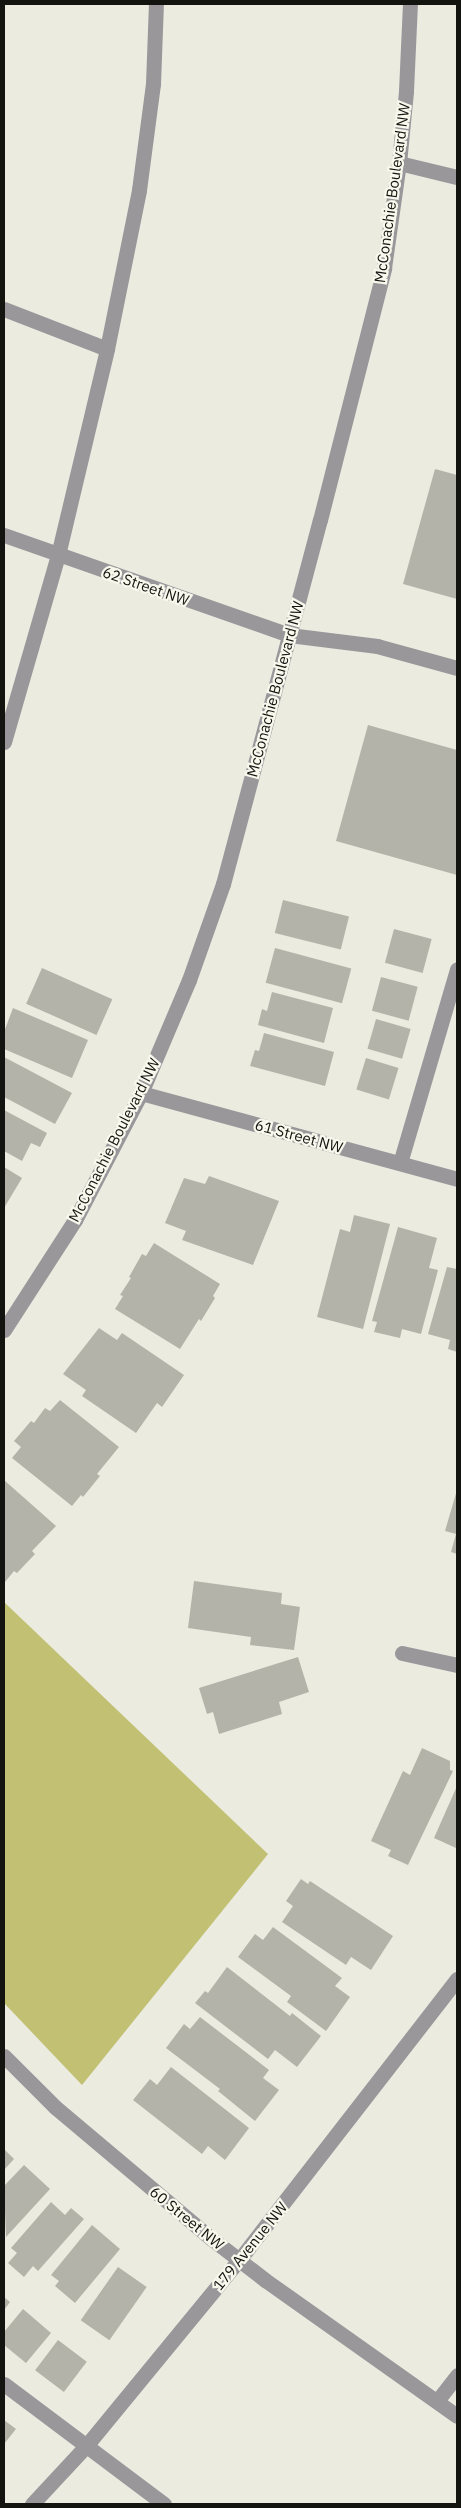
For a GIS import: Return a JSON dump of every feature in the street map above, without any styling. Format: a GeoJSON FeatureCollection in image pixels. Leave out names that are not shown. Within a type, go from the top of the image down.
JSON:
{"type":"FeatureCollection","features":[{"type":"Feature","properties":{"kind":"street"},"geometry":{"type":"LineString","coordinates":[[4,742],[58,555],[107,349],[140,190],[152,84],[156,4]]}},
{"type":"Feature","properties":{"kind":"street","name":"McConachie Boulevard NW"},"geometry":{"type":"LineString","coordinates":[[4,1330],[75,1220],[141,1093],[189,980],[223,884],[290,636],[384,268],[399,163],[406,90],[410,4]]}},
{"type":"Feature","properties":{"kind":"street"},"geometry":{"type":"LineString","coordinates":[[399,163],[457,177]]}},
{"type":"Feature","properties":{"kind":"street"},"geometry":{"type":"LineString","coordinates":[[4,309],[107,349]]}},
{"type":"Feature","properties":{"kind":"street","name":"62 Street NW"},"geometry":{"type":"LineString","coordinates":[[4,534],[58,555],[290,636],[376,646],[457,668]]}},
{"type":"Feature","properties":{"kind":"street"},"geometry":{"type":"LineString","coordinates":[[400,1163],[457,969]]}},
{"type":"Feature","properties":{"kind":"street","name":"61 Street NW"},"geometry":{"type":"LineString","coordinates":[[141,1093],[457,1179]]}},
{"type":"Feature","properties":{"kind":"street"},"geometry":{"type":"LineString","coordinates":[[402,1654],[457,1665]]}},
{"type":"Feature","properties":{"kind":"street","name":"179 Avenue NW"},"geometry":{"type":"LineString","coordinates":[[32,2504],[86,2446],[239,2260],[457,1979]]}},
{"type":"Feature","properties":{"kind":"street","name":"60 Street NW"},"geometry":{"type":"LineString","coordinates":[[4,2056],[55,2107],[239,2260],[457,2416]]}},
{"type":"Feature","properties":{"kind":"street"},"geometry":{"type":"LineString","coordinates":[[437,2401],[457,2375]]}},
{"type":"Feature","properties":{"kind":"street"},"geometry":{"type":"LineString","coordinates":[[4,2384],[164,2504]]}},
{"type":"Feature","properties":{"kind":"shaded area"},"geometry":{"type":"Polygon","coordinates":[[[4,1602],[268,1854],[82,2085],[4,2003],[4,1602]]]}},
{"type":"Feature","properties":{"kind":"building"},"geometry":{"type":"Polygon","coordinates":[[[435,469],[457,475],[457,599],[403,584],[435,469]]]}},
{"type":"Feature","properties":{"kind":"building"},"geometry":{"type":"Polygon","coordinates":[[[368,725],[457,750],[457,875],[336,841],[368,725]]]}},
{"type":"Feature","properties":{"kind":"building"},"geometry":{"type":"Polygon","coordinates":[[[283,900],[349,916],[341,949],[275,933],[283,900]]]}},
{"type":"Feature","properties":{"kind":"building"},"geometry":{"type":"Polygon","coordinates":[[[394,929],[432,939],[423,973],[385,963],[394,929]]]}},
{"type":"Feature","properties":{"kind":"building"},"geometry":{"type":"Polygon","coordinates":[[[275,948],[351,968],[342,1003],[266,983],[275,948]]]}},
{"type":"Feature","properties":{"kind":"building"},"geometry":{"type":"Polygon","coordinates":[[[42,968],[112,999],[96,1035],[26,1004],[42,968]]]}},
{"type":"Feature","properties":{"kind":"building"},"geometry":{"type":"Polygon","coordinates":[[[381,977],[418,987],[409,1021],[372,1011],[381,977]]]}},
{"type":"Feature","properties":{"kind":"building"},"geometry":{"type":"Polygon","coordinates":[[[272,992],[333,1008],[324,1043],[258,1025],[262,1009],[267,1011],[272,992]]]}},
{"type":"Feature","properties":{"kind":"building"},"geometry":{"type":"Polygon","coordinates":[[[13,1008],[88,1040],[72,1078],[4,1049],[4,1032],[13,1008]]]}},
{"type":"Feature","properties":{"kind":"building"},"geometry":{"type":"Polygon","coordinates":[[[376,1019],[411,1029],[402,1059],[367,1049],[376,1019]]]}},
{"type":"Feature","properties":{"kind":"building"},"geometry":{"type":"Polygon","coordinates":[[[264,1033],[334,1052],[325,1086],[250,1066],[255,1050],[259,1051],[264,1033]]]}},
{"type":"Feature","properties":{"kind":"building"},"geometry":{"type":"Polygon","coordinates":[[[4,1057],[72,1093],[55,1124],[4,1097],[4,1057]]]}},
{"type":"Feature","properties":{"kind":"building"},"geometry":{"type":"Polygon","coordinates":[[[366,1058],[399,1068],[389,1099],[356,1090],[366,1058]]]}},
{"type":"Feature","properties":{"kind":"building"},"geometry":{"type":"Polygon","coordinates":[[[4,1110],[47,1133],[40,1147],[31,1143],[22,1161],[4,1151],[4,1110]]]}},
{"type":"Feature","properties":{"kind":"building"},"geometry":{"type":"Polygon","coordinates":[[[4,1167],[22,1178],[4,1208],[4,1167]]]}},
{"type":"Feature","properties":{"kind":"building"},"geometry":{"type":"Polygon","coordinates":[[[209,1176],[279,1201],[253,1265],[182,1240],[186,1231],[165,1223],[184,1178],[205,1184],[209,1176]]]}},
{"type":"Feature","properties":{"kind":"building"},"geometry":{"type":"Polygon","coordinates":[[[354,1215],[390,1224],[363,1329],[317,1317],[340,1229],[350,1232],[354,1215]]]}},
{"type":"Feature","properties":{"kind":"building"},"geometry":{"type":"Polygon","coordinates":[[[398,1227],[437,1238],[429,1268],[438,1270],[421,1334],[402,1329],[400,1338],[374,1332],[377,1322],[372,1321],[398,1227]]]}},
{"type":"Feature","properties":{"kind":"building"},"geometry":{"type":"Polygon","coordinates":[[[154,1243],[220,1284],[213,1296],[215,1298],[201,1321],[199,1319],[180,1349],[115,1309],[123,1296],[120,1295],[131,1278],[129,1277],[142,1254],[146,1256],[154,1243]]]}},
{"type":"Feature","properties":{"kind":"building"},"geometry":{"type":"Polygon","coordinates":[[[447,1267],[457,1269],[457,1352],[448,1349],[450,1340],[428,1334],[447,1267]]]}},
{"type":"Feature","properties":{"kind":"building"},"geometry":{"type":"Polygon","coordinates":[[[99,1328],[117,1340],[122,1333],[184,1375],[162,1407],[157,1403],[136,1433],[82,1396],[86,1390],[63,1374],[99,1328]]]}},
{"type":"Feature","properties":{"kind":"building"},"geometry":{"type":"Polygon","coordinates":[[[60,1400],[119,1447],[97,1474],[100,1476],[83,1497],[81,1495],[72,1506],[12,1458],[21,1447],[14,1441],[31,1421],[34,1423],[45,1408],[50,1411],[60,1400]]]}},
{"type":"Feature","properties":{"kind":"building"},"geometry":{"type":"Polygon","coordinates":[[[4,1480],[56,1526],[32,1551],[35,1554],[17,1573],[14,1571],[5,1582],[4,1480]]]}},
{"type":"Feature","properties":{"kind":"building"},"geometry":{"type":"Polygon","coordinates":[[[457,1490],[457,1554],[451,1552],[456,1534],[445,1531],[457,1490]]]}},
{"type":"Feature","properties":{"kind":"building"},"geometry":{"type":"Polygon","coordinates":[[[194,1581],[282,1593],[281,1604],[300,1607],[294,1650],[250,1645],[251,1637],[188,1628],[194,1581]]]}},
{"type":"Feature","properties":{"kind":"building"},"geometry":{"type":"Polygon","coordinates":[[[298,1657],[309,1692],[279,1702],[282,1714],[219,1734],[213,1712],[207,1714],[199,1688],[298,1657]]]}},
{"type":"Feature","properties":{"kind":"building"},"geometry":{"type":"Polygon","coordinates":[[[422,1748],[450,1761],[450,1770],[453,1771],[408,1865],[388,1856],[391,1850],[371,1841],[403,1771],[410,1775],[422,1748]]]}},
{"type":"Feature","properties":{"kind":"building"},"geometry":{"type":"Polygon","coordinates":[[[457,1786],[457,1846],[456,1848],[434,1838],[457,1786]]]}},
{"type":"Feature","properties":{"kind":"building"},"geometry":{"type":"Polygon","coordinates":[[[301,1879],[308,1884],[310,1881],[393,1936],[371,1970],[351,1957],[346,1965],[282,1922],[293,1906],[286,1901],[301,1879]]]}},
{"type":"Feature","properties":{"kind":"building"},"geometry":{"type":"Polygon","coordinates":[[[273,1927],[342,1978],[335,1986],[350,1997],[326,2031],[287,2002],[291,1996],[238,1957],[255,1934],[263,1940],[273,1927]]]}},
{"type":"Feature","properties":{"kind":"building"},"geometry":{"type":"Polygon","coordinates":[[[227,1967],[290,2016],[292,2013],[321,2036],[297,2067],[275,2050],[268,2059],[195,2003],[205,1991],[208,1993],[227,1967]]]}},
{"type":"Feature","properties":{"kind":"building"},"geometry":{"type":"Polygon","coordinates":[[[200,2017],[269,2070],[263,2078],[279,2090],[255,2121],[218,2091],[220,2089],[166,2048],[184,2024],[190,2029],[200,2017]]]}},
{"type":"Feature","properties":{"kind":"building"},"geometry":{"type":"Polygon","coordinates":[[[171,2067],[249,2128],[225,2160],[208,2146],[202,2154],[133,2100],[150,2079],[157,2085],[171,2067]]]}},
{"type":"Feature","properties":{"kind":"building"},"geometry":{"type":"Polygon","coordinates":[[[4,2149],[14,2159],[4,2170],[4,2149]]]}},
{"type":"Feature","properties":{"kind":"building"},"geometry":{"type":"Polygon","coordinates":[[[24,2165],[50,2189],[6,2237],[4,2186],[24,2165]]]}},
{"type":"Feature","properties":{"kind":"building"},"geometry":{"type":"Polygon","coordinates":[[[51,2202],[65,2215],[71,2208],[84,2219],[38,2271],[33,2266],[24,2277],[8,2263],[17,2253],[11,2248],[51,2202]]]}},
{"type":"Feature","properties":{"kind":"building"},"geometry":{"type":"Polygon","coordinates":[[[92,2225],[120,2249],[75,2303],[55,2286],[59,2281],[51,2275],[92,2225]]]}},
{"type":"Feature","properties":{"kind":"building"},"geometry":{"type":"Polygon","coordinates":[[[118,2267],[147,2287],[109,2340],[81,2320],[118,2267]]]}},
{"type":"Feature","properties":{"kind":"building"},"geometry":{"type":"Polygon","coordinates":[[[4,2297],[10,2302],[4,2310],[4,2297]]]}},
{"type":"Feature","properties":{"kind":"building"},"geometry":{"type":"Polygon","coordinates":[[[23,2309],[51,2333],[26,2363],[4,2345],[4,2332],[23,2309]]]}},
{"type":"Feature","properties":{"kind":"building"},"geometry":{"type":"Polygon","coordinates":[[[58,2340],[87,2362],[64,2392],[35,2370],[58,2340]]]}},
{"type":"Feature","properties":{"kind":"building"},"geometry":{"type":"Polygon","coordinates":[[[4,2420],[16,2429],[4,2444],[4,2420]]]}}]}
